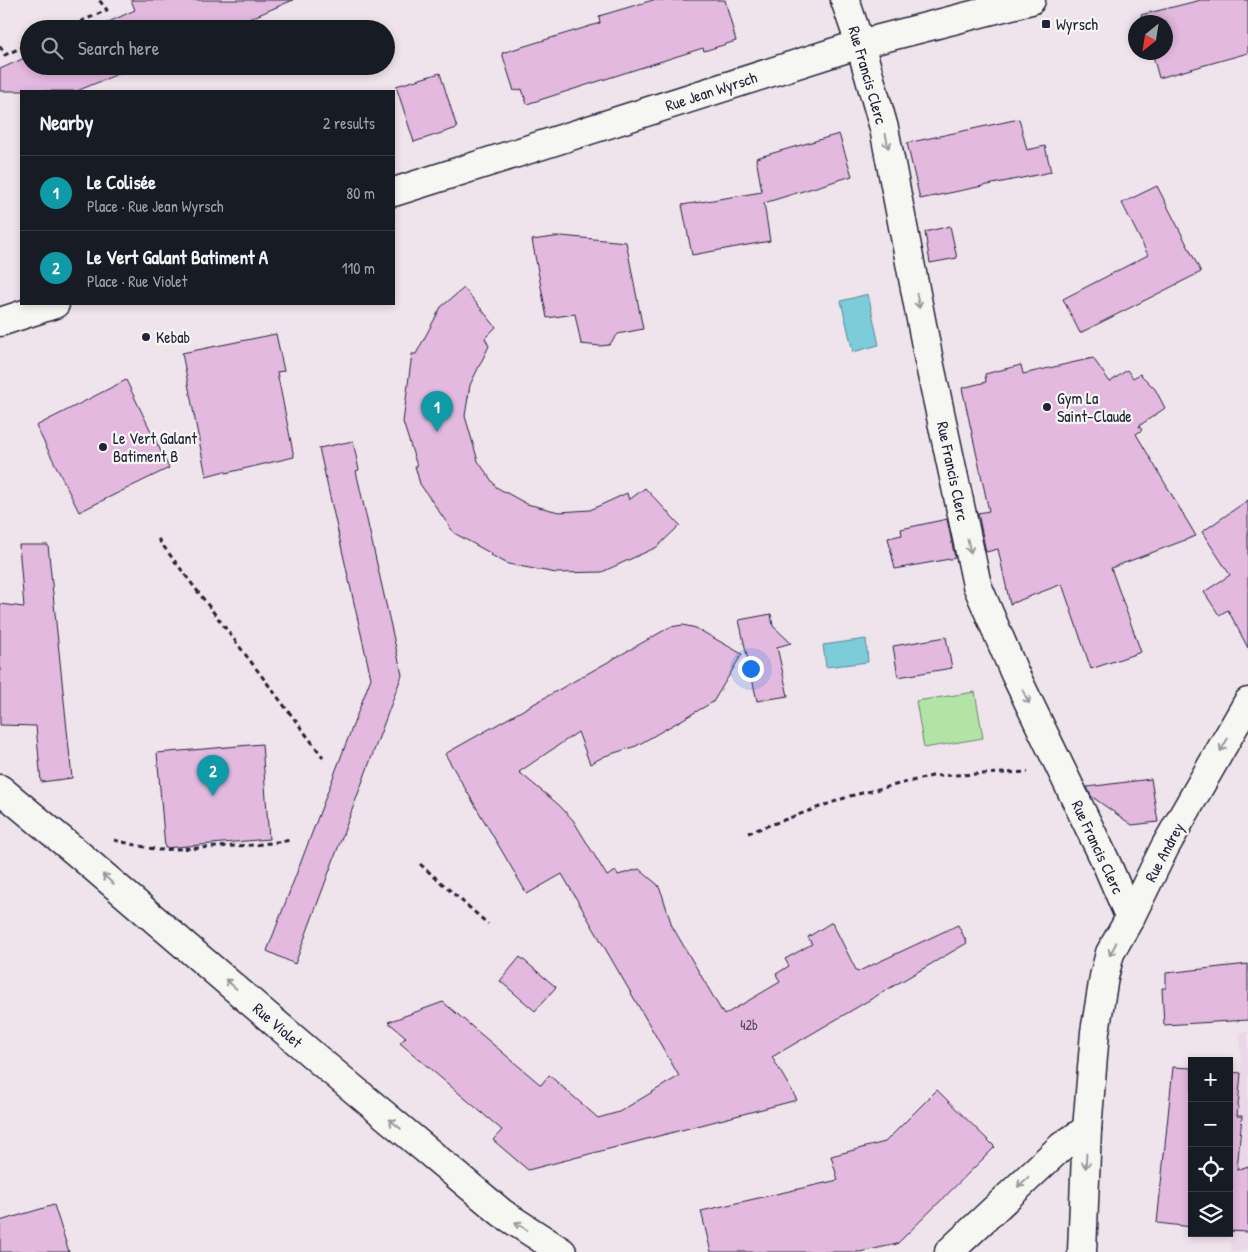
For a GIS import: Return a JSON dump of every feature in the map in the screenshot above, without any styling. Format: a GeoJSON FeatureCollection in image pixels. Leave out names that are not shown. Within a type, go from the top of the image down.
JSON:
{"type":"FeatureCollection","features":[{"type":"Feature","properties":{"kind":"street","name":"Rue Francis Clerc"},"geometry":{"type":"LineString","coordinates":[[845,0],[860,44],[884,128],[929,360],[977,585],[1015,674],[1105,860],[1130,918]]}},
{"type":"Feature","properties":{"kind":"street","name":"Rue Jean Wyrsch"},"geometry":{"type":"LineString","coordinates":[[395,192],[860,44],[1031,0]]}},
{"type":"Feature","properties":{"kind":"street"},"geometry":{"type":"LineString","coordinates":[[0,322],[52,305]]}},
{"type":"Feature","properties":{"kind":"street","name":"Rue Andrey"},"geometry":{"type":"LineString","coordinates":[[1082,1252],[1087,1129],[1095,1032],[1110,953],[1130,918],[1165,847],[1248,702]]}},
{"type":"Feature","properties":{"kind":"street","name":"Rue Violet"},"geometry":{"type":"LineString","coordinates":[[0,789],[494,1207],[562,1252]]}},
{"type":"Feature","properties":{"kind":"street"},"geometry":{"type":"LineString","coordinates":[[948,1252],[1062,1146],[1087,1129]]}},
{"type":"Feature","properties":{"kind":"path"},"geometry":{"type":"LineString","coordinates":[[85,20],[108,10],[99,0]]}},
{"type":"Feature","properties":{"kind":"path"},"geometry":{"type":"LineString","coordinates":[[0,46],[5,55],[20,48]]}},
{"type":"Feature","properties":{"kind":"path"},"geometry":{"type":"LineString","coordinates":[[158,538],[323,757]]}},
{"type":"Feature","properties":{"kind":"path"},"geometry":{"type":"LineString","coordinates":[[748,833],[850,796],[932,776],[1019,772],[1063,773]]}},
{"type":"Feature","properties":{"kind":"path"},"geometry":{"type":"LineString","coordinates":[[131,844],[158,850],[292,840]]}},
{"type":"Feature","properties":{"kind":"path"},"geometry":{"type":"LineString","coordinates":[[420,864],[488,924]]}},
{"type":"Feature","properties":{"kind":"shaded area"},"geometry":{"type":"Polygon","coordinates":[[[1240,1032],[1248,1032],[1248,1249],[1232,1252],[1230,1237],[1233,1237],[1233,1196],[1242,1116],[1237,1116],[1241,1073],[1240,1032]]]}},
{"type":"Feature","properties":{"kind":"green space"},"geometry":{"type":"Polygon","coordinates":[[[975,692],[983,738],[924,748],[916,701],[975,692]]]}},
{"type":"Feature","properties":{"kind":"water"},"geometry":{"type":"Polygon","coordinates":[[[868,294],[879,345],[853,352],[841,301],[868,294]]]}},
{"type":"Feature","properties":{"kind":"water"},"geometry":{"type":"Polygon","coordinates":[[[866,639],[868,662],[826,667],[823,645],[866,639]]]}},
{"type":"Feature","properties":{"kind":"building"},"geometry":{"type":"Polygon","coordinates":[[[131,0],[293,0],[247,20],[113,20],[135,10],[131,0]]]}},
{"type":"Feature","properties":{"kind":"building"},"geometry":{"type":"Polygon","coordinates":[[[653,0],[725,0],[736,41],[704,51],[703,48],[527,104],[522,89],[514,91],[502,53],[600,23],[599,16],[653,0]]]}},
{"type":"Feature","properties":{"kind":"building"},"geometry":{"type":"Polygon","coordinates":[[[1201,0],[1248,0],[1248,53],[1159,78],[1154,60],[1173,60],[1173,15],[1141,15],[1201,0]]]}},
{"type":"Feature","properties":{"kind":"building"},"geometry":{"type":"Polygon","coordinates":[[[20,60],[20,75],[115,75],[79,90],[0,91],[0,69],[20,60]]]}},
{"type":"Feature","properties":{"kind":"building"},"geometry":{"type":"Polygon","coordinates":[[[440,73],[457,128],[414,142],[396,86],[440,73]]]}},
{"type":"Feature","properties":{"kind":"building"},"geometry":{"type":"Polygon","coordinates":[[[1019,119],[1027,150],[1045,146],[1051,172],[920,199],[907,143],[1019,119]]]}},
{"type":"Feature","properties":{"kind":"building"},"geometry":{"type":"Polygon","coordinates":[[[839,134],[852,176],[764,203],[770,241],[692,255],[682,205],[762,192],[756,158],[839,134]]]}},
{"type":"Feature","properties":{"kind":"building"},"geometry":{"type":"Polygon","coordinates":[[[1157,186],[1201,272],[1080,333],[1063,299],[1148,255],[1122,203],[1157,186]]]}},
{"type":"Feature","properties":{"kind":"building"},"geometry":{"type":"Polygon","coordinates":[[[950,226],[957,258],[930,263],[925,232],[950,226]]]}},
{"type":"Feature","properties":{"kind":"building"},"geometry":{"type":"Polygon","coordinates":[[[561,236],[626,242],[643,329],[618,334],[609,345],[581,344],[575,314],[547,318],[532,240],[561,236]]]}},
{"type":"Feature","properties":{"kind":"building"},"geometry":{"type":"Polygon","coordinates":[[[464,288],[496,327],[485,338],[489,346],[470,385],[465,416],[478,461],[496,487],[527,504],[559,512],[590,510],[627,493],[629,500],[645,488],[680,525],[657,547],[602,572],[556,573],[508,564],[454,533],[420,484],[415,466],[417,466],[403,422],[412,354],[416,354],[441,307],[464,288]]]}},
{"type":"Feature","properties":{"kind":"building"},"geometry":{"type":"Polygon","coordinates":[[[276,334],[284,371],[277,372],[294,457],[206,476],[182,353],[276,334]]]}},
{"type":"Feature","properties":{"kind":"building"},"geometry":{"type":"Polygon","coordinates":[[[1093,358],[1110,382],[1127,370],[1133,378],[1140,374],[1155,389],[1165,408],[1139,426],[1142,430],[1136,434],[1196,536],[1111,568],[1141,652],[1091,669],[1062,584],[1010,604],[998,549],[986,552],[978,513],[989,511],[962,388],[986,382],[985,374],[1021,365],[1023,374],[1093,358]]]}},
{"type":"Feature","properties":{"kind":"building","name":"Le Vert Galant Batiment B"},"geometry":{"type":"Polygon","coordinates":[[[126,380],[169,468],[79,512],[36,426],[126,380]]]}},
{"type":"Feature","properties":{"kind":"building"},"geometry":{"type":"Polygon","coordinates":[[[353,441],[359,470],[356,471],[402,675],[295,964],[267,951],[371,678],[319,448],[353,441]]]}},
{"type":"Feature","properties":{"kind":"building"},"geometry":{"type":"Polygon","coordinates":[[[1248,500],[1248,648],[1228,610],[1219,615],[1204,592],[1230,575],[1202,532],[1248,500]]]}},
{"type":"Feature","properties":{"kind":"building"},"geometry":{"type":"Polygon","coordinates":[[[947,519],[955,558],[895,569],[888,538],[902,535],[901,529],[947,519]]]}},
{"type":"Feature","properties":{"kind":"building"},"geometry":{"type":"Polygon","coordinates":[[[19,545],[48,545],[72,778],[41,782],[36,726],[0,725],[0,604],[24,607],[19,545]]]}},
{"type":"Feature","properties":{"kind":"building"},"geometry":{"type":"Polygon","coordinates":[[[771,614],[773,626],[791,643],[777,647],[788,696],[757,701],[739,620],[771,614]]]}},
{"type":"Feature","properties":{"kind":"building"},"geometry":{"type":"Polygon","coordinates":[[[683,625],[696,628],[742,654],[713,702],[636,746],[605,756],[590,764],[578,732],[519,772],[559,805],[573,820],[607,876],[616,871],[618,875],[639,869],[658,885],[672,926],[724,1015],[780,982],[776,974],[789,966],[785,959],[812,944],[808,937],[832,922],[857,972],[958,925],[967,943],[772,1057],[797,1100],[528,1170],[493,1140],[502,1130],[400,1043],[406,1037],[388,1022],[443,1002],[541,1085],[549,1075],[598,1118],[619,1112],[679,1076],[562,874],[527,894],[445,754],[670,627],[683,625]]]}},
{"type":"Feature","properties":{"kind":"building"},"geometry":{"type":"Polygon","coordinates":[[[946,637],[952,668],[898,677],[893,646],[946,637]]]}},
{"type":"Feature","properties":{"kind":"building"},"geometry":{"type":"Polygon","coordinates":[[[262,744],[269,839],[165,848],[157,753],[262,744]]]}},
{"type":"Feature","properties":{"kind":"building"},"geometry":{"type":"Polygon","coordinates":[[[1151,779],[1158,822],[1132,825],[1091,796],[1087,787],[1151,779]]]}},
{"type":"Feature","properties":{"kind":"building"},"geometry":{"type":"Polygon","coordinates":[[[520,957],[556,987],[535,1011],[500,981],[520,957]]]}},
{"type":"Feature","properties":{"kind":"building"},"geometry":{"type":"Polygon","coordinates":[[[1248,964],[1248,1020],[1164,1025],[1162,988],[1166,988],[1166,973],[1248,964]]]}},
{"type":"Feature","properties":{"kind":"building"},"geometry":{"type":"Polygon","coordinates":[[[1173,1067],[1188,1068],[1188,1227],[1157,1223],[1173,1067]]]}},
{"type":"Feature","properties":{"kind":"building"},"geometry":{"type":"Polygon","coordinates":[[[1233,1072],[1241,1073],[1237,1116],[1242,1116],[1237,1170],[1248,1166],[1248,1232],[1233,1231],[1233,1072]]]}},
{"type":"Feature","properties":{"kind":"building"},"geometry":{"type":"Polygon","coordinates":[[[937,1090],[995,1147],[897,1244],[860,1252],[711,1252],[701,1211],[838,1180],[831,1156],[885,1142],[937,1090]]]}},
{"type":"Feature","properties":{"kind":"building"},"geometry":{"type":"Polygon","coordinates":[[[54,1205],[69,1252],[0,1252],[0,1221],[54,1205]]]}},
{"type":"Feature","properties":{"kind":"place","name":"Wyrsch"},"geometry":{"type":"Point","coordinates":[1046,24]}},
{"type":"Feature","properties":{"kind":"place","name":"Kebab"},"geometry":{"type":"Point","coordinates":[146,337]}},
{"type":"Feature","properties":{"kind":"place","name":"Gym La Saint-Claude"},"geometry":{"type":"Point","coordinates":[1047,407]}},
{"type":"Feature","properties":{"kind":"place","name":"Le Colisée"},"geometry":{"type":"Point","coordinates":[437,432]}},
{"type":"Feature","properties":{"kind":"place","name":"Le Vert Galant Batiment B"},"geometry":{"type":"Point","coordinates":[103,447]}},
{"type":"Feature","properties":{"kind":"place","name":"Le Vert Galant Batiment A"},"geometry":{"type":"Point","coordinates":[213,796]}}]}
